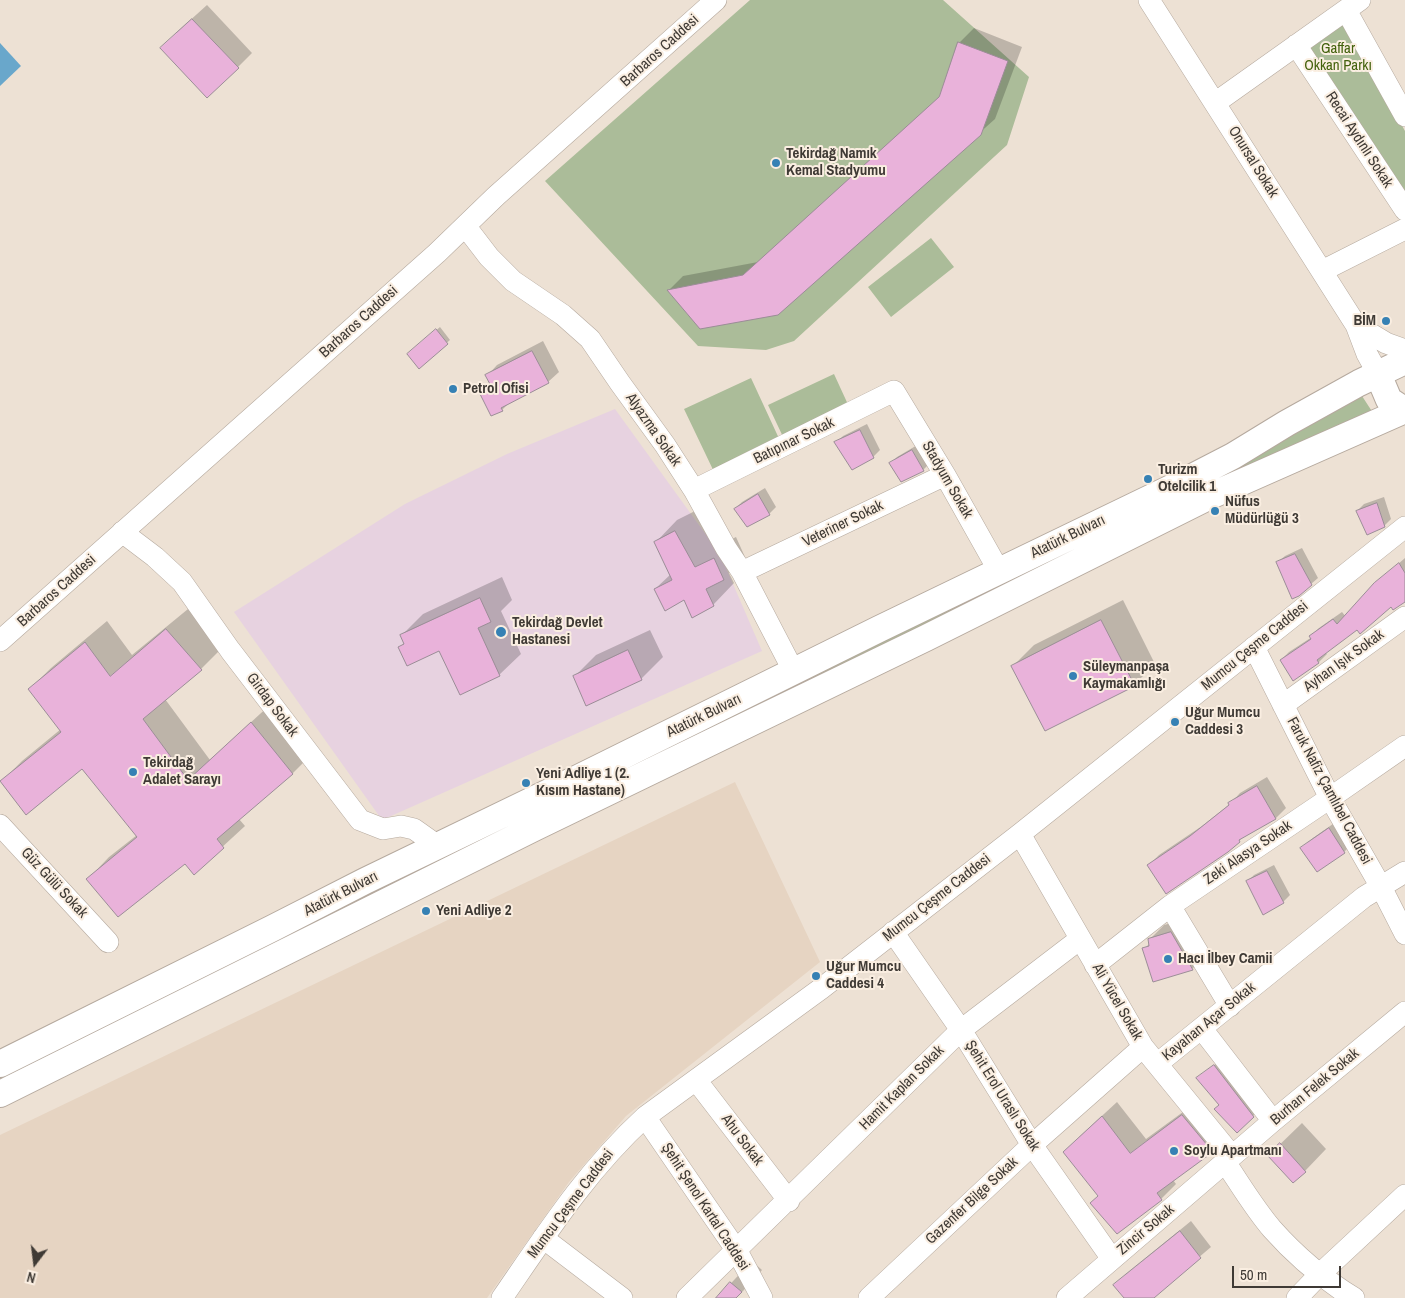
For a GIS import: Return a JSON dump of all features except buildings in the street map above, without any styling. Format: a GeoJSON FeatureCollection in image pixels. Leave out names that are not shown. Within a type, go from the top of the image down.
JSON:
{"type":"FeatureCollection","features":[{"type":"Feature","properties":{"kind":"main road","name":"Atatürk Bulvarı"},"geometry":{"type":"LineString","coordinates":[[0,1064],[365,880],[1233,456],[1287,423],[1405,361]]}},
{"type":"Feature","properties":{"kind":"main road"},"geometry":{"type":"LineString","coordinates":[[1378,374],[1389,400],[1405,410]]}},
{"type":"Feature","properties":{"kind":"main road","name":"Atatürk Bulvarı"},"geometry":{"type":"LineString","coordinates":[[0,1094],[534,828],[926,638],[1158,521],[1405,410]]}},
{"type":"Feature","properties":{"kind":"street","name":"Barbaros Caddesi"},"geometry":{"type":"LineString","coordinates":[[0,641],[466,227],[496,196],[716,0]]}},
{"type":"Feature","properties":{"kind":"street","name":"Onursal Sokak"},"geometry":{"type":"LineString","coordinates":[[1149,0],[1356,325],[1367,354],[1378,374]]}},
{"type":"Feature","properties":{"kind":"street"},"geometry":{"type":"LineString","coordinates":[[1215,103],[1353,5],[1405,116]]}},
{"type":"Feature","properties":{"kind":"street","name":"Recai Aydınlı Sokak"},"geometry":{"type":"LineString","coordinates":[[1296,45],[1405,210]]}},
{"type":"Feature","properties":{"kind":"street","name":"Alyazma Sokak"},"geometry":{"type":"LineString","coordinates":[[466,227],[489,257],[513,281],[563,315],[590,339],[694,490],[726,548],[742,572],[794,672]]}},
{"type":"Feature","properties":{"kind":"street"},"geometry":{"type":"LineString","coordinates":[[1322,271],[1405,229]]}},
{"type":"Feature","properties":{"kind":"street"},"geometry":{"type":"LineString","coordinates":[[1356,325],[1386,343],[1405,350]]}},
{"type":"Feature","properties":{"kind":"street","name":"Batıpınar Sokak"},"geometry":{"type":"LineString","coordinates":[[694,490],[894,391]]}},
{"type":"Feature","properties":{"kind":"street","name":"Stadyum Sokak"},"geometry":{"type":"LineString","coordinates":[[894,391],[945,475],[999,571]]}},
{"type":"Feature","properties":{"kind":"street","name":"Veteriner Sokak"},"geometry":{"type":"LineString","coordinates":[[742,572],[945,475]]}},
{"type":"Feature","properties":{"kind":"street","name":"Mumcu Çeşme Caddesi"},"geometry":{"type":"LineString","coordinates":[[502,1298],[543,1238],[595,1168],[618,1142],[645,1117],[822,988],[1020,834],[1405,527]]}},
{"type":"Feature","properties":{"kind":"street","name":"Girdap Sokak"},"geometry":{"type":"LineString","coordinates":[[122,532],[155,557],[182,582],[230,650],[360,820],[383,829],[401,826],[414,829],[438,846]]}},
{"type":"Feature","properties":{"kind":"street","name":"Ayhan Işık Sokak"},"geometry":{"type":"LineString","coordinates":[[1283,705],[1405,617]]}},
{"type":"Feature","properties":{"kind":"street","name":"Faruk Nafiz Çamlıbel Caddesi"},"geometry":{"type":"LineString","coordinates":[[1254,647],[1330,798],[1381,887],[1405,934]]}},
{"type":"Feature","properties":{"kind":"street","name":"Zeki Alasya Sokak"},"geometry":{"type":"LineString","coordinates":[[1095,965],[1170,906],[1405,746]]}},
{"type":"Feature","properties":{"kind":"street","name":"Güz Gülü Sokak"},"geometry":{"type":"LineString","coordinates":[[0,824],[108,942]]}},
{"type":"Feature","properties":{"kind":"street","name":"Ali Yücel Sokak"},"geometry":{"type":"LineString","coordinates":[[1020,834],[1143,1047],[1229,1159],[1271,1228],[1296,1254],[1354,1298]]}},
{"type":"Feature","properties":{"kind":"street","name":"Kayahan Açar Sokak"},"geometry":{"type":"LineString","coordinates":[[1157,1064],[1364,897],[1405,872]]}},
{"type":"Feature","properties":{"kind":"street"},"geometry":{"type":"LineString","coordinates":[[1170,906],[1230,1006]]}},
{"type":"Feature","properties":{"kind":"street","name":"Şehit Erol Uraslı Sokak"},"geometry":{"type":"LineString","coordinates":[[893,932],[961,1030],[1032,1145],[1112,1258]]}},
{"type":"Feature","properties":{"kind":"street","name":"Hamit Kaplan Sokak"},"geometry":{"type":"LineString","coordinates":[[687,1298],[961,1030],[1080,939]]}},
{"type":"Feature","properties":{"kind":"street","name":"Burhan Felek Sokak"},"geometry":{"type":"LineString","coordinates":[[1229,1159],[1405,1012]]}},
{"type":"Feature","properties":{"kind":"street"},"geometry":{"type":"LineString","coordinates":[[1202,1029],[1273,1121]]}},
{"type":"Feature","properties":{"kind":"street","name":"Gazenfer Bilge Sokak"},"geometry":{"type":"LineString","coordinates":[[869,1298],[1032,1145],[1143,1047]]}},
{"type":"Feature","properties":{"kind":"street","name":"Ahu Sokak"},"geometry":{"type":"LineString","coordinates":[[696,1080],[788,1200]]}},
{"type":"Feature","properties":{"kind":"street","name":"Şehit Şenol Kartal Caddesi"},"geometry":{"type":"LineString","coordinates":[[645,1117],[737,1251],[762,1298]]}},
{"type":"Feature","properties":{"kind":"street","name":"Zincir Sokak"},"geometry":{"type":"LineString","coordinates":[[1067,1298],[1229,1159]]}},
{"type":"Feature","properties":{"kind":"street"},"geometry":{"type":"LineString","coordinates":[[1297,1298],[1320,1274],[1405,1196]]}},
{"type":"Feature","properties":{"kind":"street"},"geometry":{"type":"LineString","coordinates":[[543,1238],[622,1298]]}},
{"type":"Feature","properties":{"kind":"shaded area","name":"Tekirdağ Devlet Hastanesi"},"geometry":{"type":"Polygon","coordinates":[[[615,409],[720,554],[762,651],[382,820],[234,612],[405,504],[507,454],[615,409]]]}},
{"type":"Feature","properties":{"kind":"shaded area"},"geometry":{"type":"Polygon","coordinates":[[[735,782],[820,962],[626,1116],[569,1182],[487,1298],[0,1298],[0,1135],[735,782]]]}},
{"type":"Feature","properties":{"kind":"green space","name":"Tekirdağ Namık Kemal Stadyumu"},"geometry":{"type":"Polygon","coordinates":[[[750,0],[943,0],[1029,77],[1007,145],[794,341],[766,350],[698,346],[545,181],[750,0]]]}},
{"type":"Feature","properties":{"kind":"green space","name":"Gaffar Okkan Parkı"},"geometry":{"type":"Polygon","coordinates":[[[1343,21],[1405,131],[1405,200],[1306,50],[1343,21]]]}},
{"type":"Feature","properties":{"kind":"green space"},"geometry":{"type":"Polygon","coordinates":[[[931,238],[954,267],[891,317],[868,287],[931,238]]]}},
{"type":"Feature","properties":{"kind":"green space"},"geometry":{"type":"Polygon","coordinates":[[[834,374],[851,411],[785,441],[768,405],[834,374]]]}},
{"type":"Feature","properties":{"kind":"green space"},"geometry":{"type":"Polygon","coordinates":[[[751,378],[782,445],[716,476],[684,409],[751,378]]]}},
{"type":"Feature","properties":{"kind":"green space"},"geometry":{"type":"Polygon","coordinates":[[[1362,396],[1375,416],[1267,461],[1164,498],[1362,396]]]}},
{"type":"Feature","properties":{"kind":"green space"},"geometry":{"type":"Polygon","coordinates":[[[1035,563],[1040,571],[721,726],[716,718],[1035,563]]]}},
{"type":"Feature","properties":{"kind":"water"},"geometry":{"type":"Polygon","coordinates":[[[0,43],[21,66],[0,86],[0,43]]]}},
{"type":"Feature","properties":{"kind":"place","name":"Tekirdağ Namık Kemal Stadyumu"},"geometry":{"type":"Point","coordinates":[776,163]}},
{"type":"Feature","properties":{"kind":"place","name":"BİM"},"geometry":{"type":"Point","coordinates":[1386,321]}},
{"type":"Feature","properties":{"kind":"place","name":"Petrol Ofisi"},"geometry":{"type":"Point","coordinates":[453,389]}},
{"type":"Feature","properties":{"kind":"place","name":"Turizm Otelcilik 1"},"geometry":{"type":"Point","coordinates":[1148,479]}},
{"type":"Feature","properties":{"kind":"place","name":"Nüfus Müdürlüğü 3"},"geometry":{"type":"Point","coordinates":[1215,511]}},
{"type":"Feature","properties":{"kind":"place","name":"Tekirdağ Devlet Hastanesi"},"geometry":{"type":"Point","coordinates":[501,632]}},
{"type":"Feature","properties":{"kind":"place","name":"Süleymanpaşa Kaymakamlığı"},"geometry":{"type":"Point","coordinates":[1073,676]}},
{"type":"Feature","properties":{"kind":"place","name":"Uğur Mumcu Caddesi 3"},"geometry":{"type":"Point","coordinates":[1175,722]}},
{"type":"Feature","properties":{"kind":"place","name":"Tekirdağ Adalet Sarayı"},"geometry":{"type":"Point","coordinates":[133,772]}},
{"type":"Feature","properties":{"kind":"place","name":"Yeni Adliye 1 (2. Kısım Hastane)"},"geometry":{"type":"Point","coordinates":[526,783]}},
{"type":"Feature","properties":{"kind":"place","name":"Yeni Adliye 2"},"geometry":{"type":"Point","coordinates":[426,911]}},
{"type":"Feature","properties":{"kind":"place","name":"Hacı İlbey Camii"},"geometry":{"type":"Point","coordinates":[1168,959]}},
{"type":"Feature","properties":{"kind":"place","name":"Uğur Mumcu Caddesi 4"},"geometry":{"type":"Point","coordinates":[816,976]}},
{"type":"Feature","properties":{"kind":"place","name":"Soylu Apartmanı"},"geometry":{"type":"Point","coordinates":[1174,1151]}}]}
